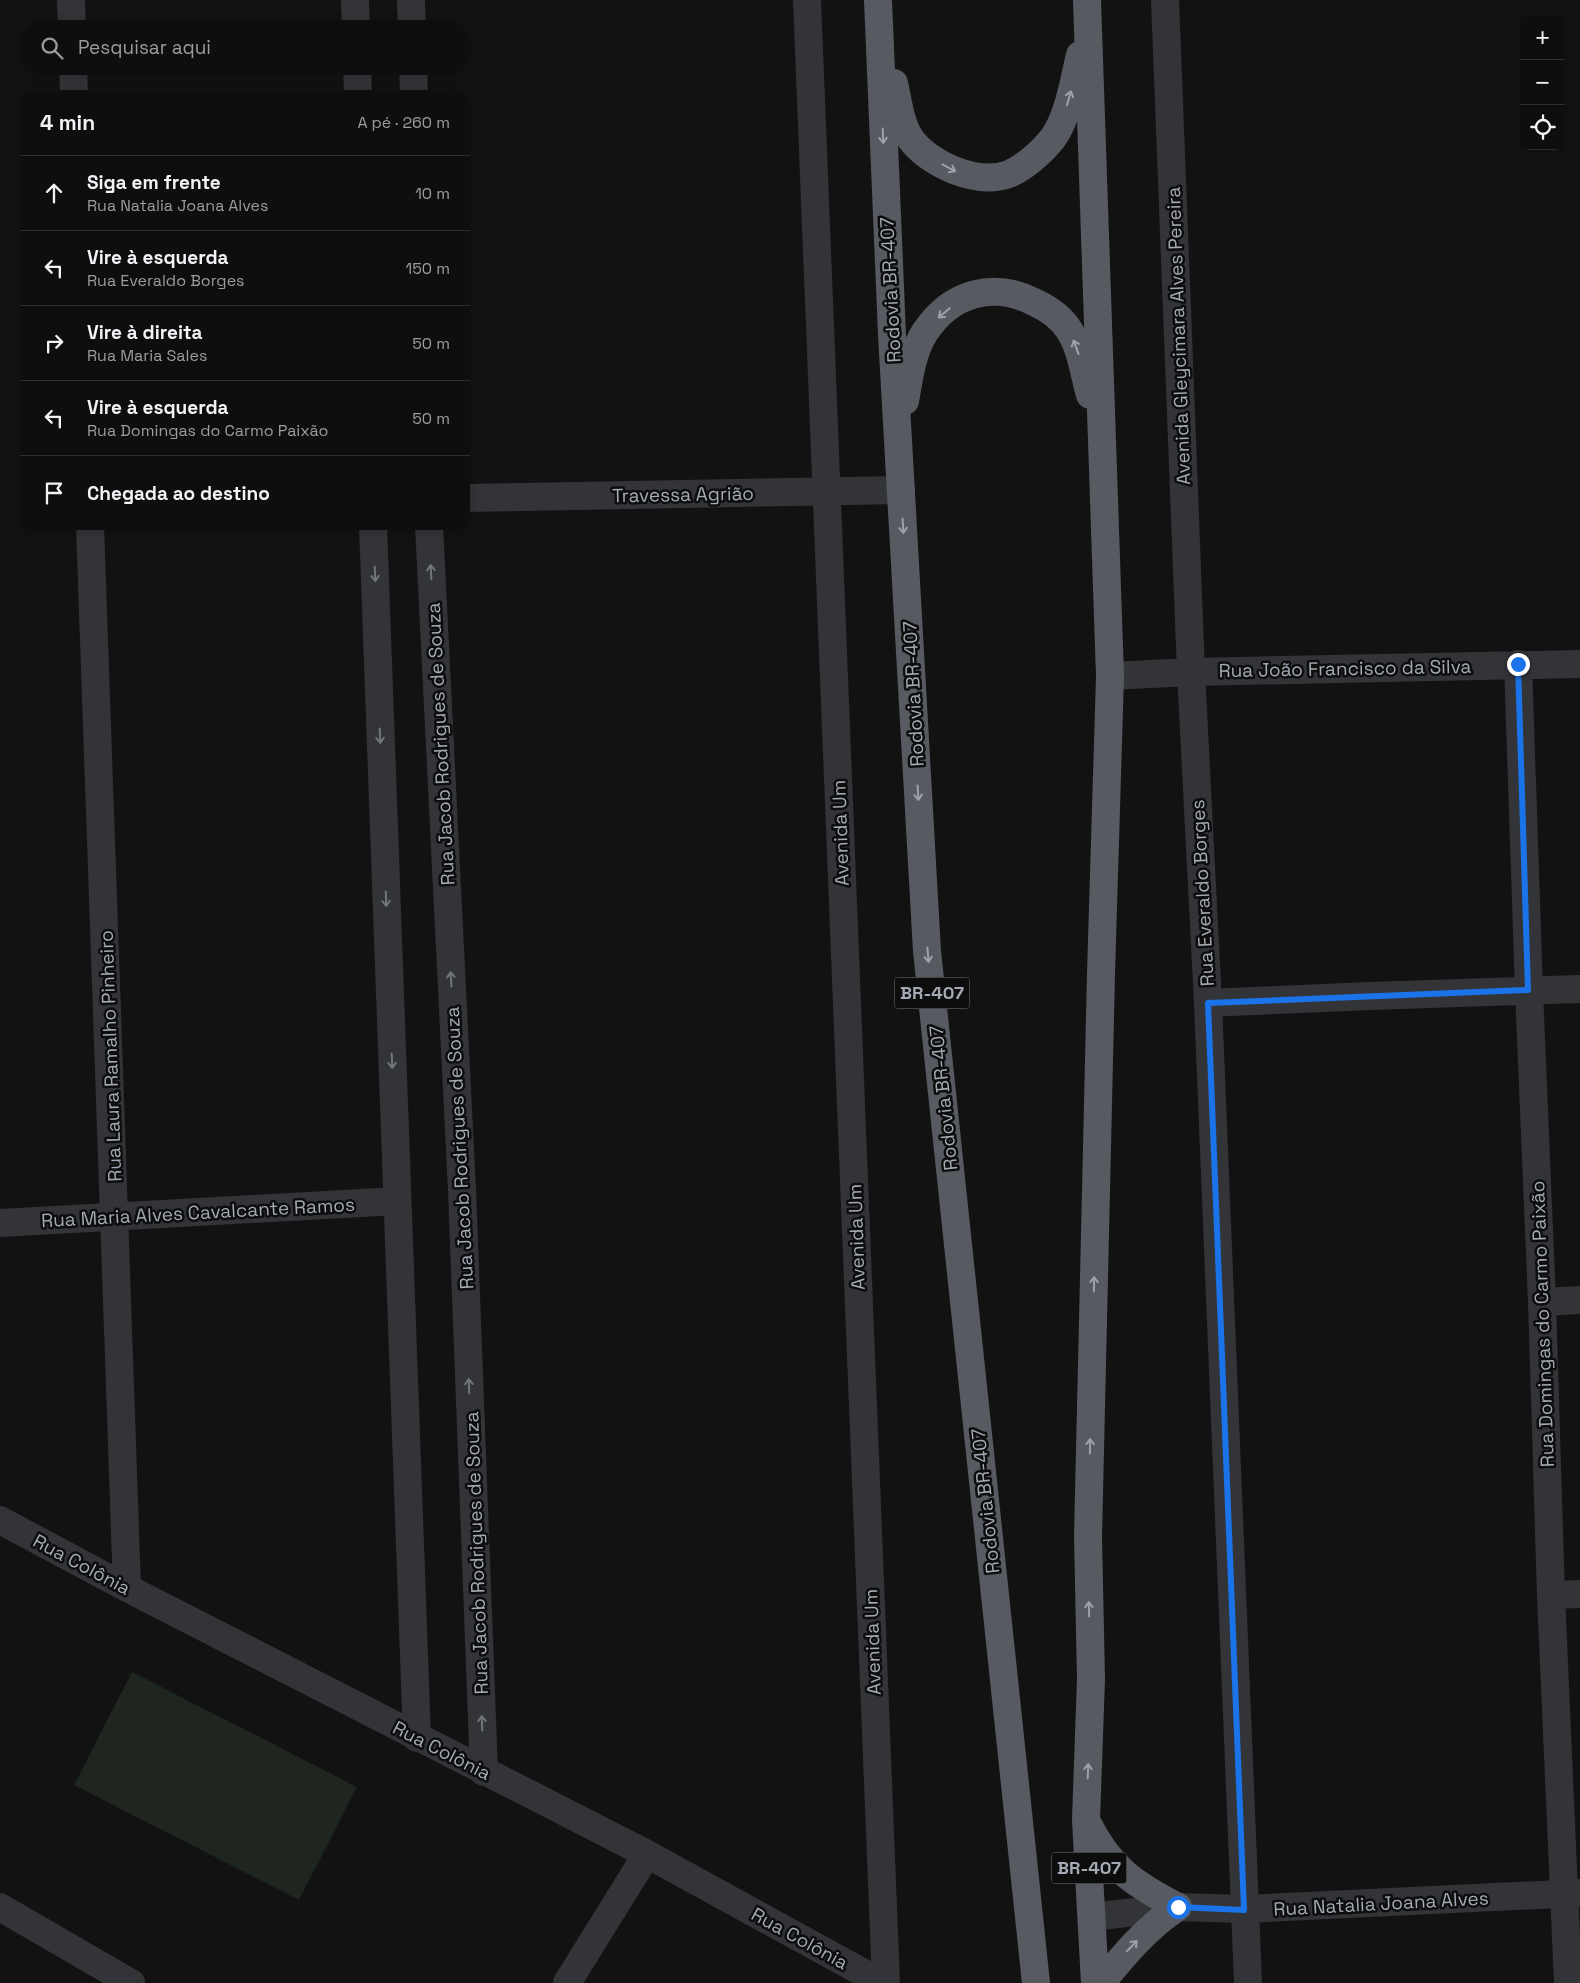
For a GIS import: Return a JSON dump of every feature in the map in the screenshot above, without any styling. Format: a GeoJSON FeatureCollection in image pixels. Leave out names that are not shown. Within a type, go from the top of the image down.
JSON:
{"type":"FeatureCollection","features":[{"type":"Feature","properties":{"kind":"highway"},"geometry":{"type":"LineString","coordinates":[[878,10],[902,118],[910,137],[922,151],[957,172],[988,177],[1008,175],[1018,169],[1037,156],[1054,137],[1062,120],[1088,13]]}},
{"type":"Feature","properties":{"kind":"highway","name":"Rodovia BR-407"},"geometry":{"type":"LineString","coordinates":[[878,10],[898,440],[927,951],[1036,1983]]}},
{"type":"Feature","properties":{"kind":"highway","name":"BR-407"},"geometry":{"type":"LineString","coordinates":[[1088,13],[1110,676],[1088,1537],[1091,1679],[1086,1820],[1095,1983]]}},
{"type":"Feature","properties":{"kind":"highway"},"geometry":{"type":"LineString","coordinates":[[898,440],[911,371],[925,333],[942,314],[970,294],[991,291],[1009,292],[1029,299],[1057,316],[1070,330],[1077,348],[1102,445]]}},
{"type":"Feature","properties":{"kind":"highway"},"geometry":{"type":"LineString","coordinates":[[1086,1820],[1100,1846],[1116,1866],[1145,1890],[1178,1907],[1158,1920],[1143,1934],[1100,1983]]}},
{"type":"Feature","properties":{"kind":"street"},"geometry":{"type":"LineString","coordinates":[[71,0],[72,20]]}},
{"type":"Feature","properties":{"kind":"street"},"geometry":{"type":"LineString","coordinates":[[354,0],[355,20]]}},
{"type":"Feature","properties":{"kind":"street"},"geometry":{"type":"LineString","coordinates":[[411,0],[412,20]]}},
{"type":"Feature","properties":{"kind":"street","name":"Avenida Um"},"geometry":{"type":"LineString","coordinates":[[807,0],[886,1983]]}},
{"type":"Feature","properties":{"kind":"street","name":"Avenida Gleycimara Alves Pereira"},"geometry":{"type":"LineString","coordinates":[[1165,0],[1191,672]]}},
{"type":"Feature","properties":{"kind":"street"},"geometry":{"type":"LineString","coordinates":[[73,75],[74,90]]}},
{"type":"Feature","properties":{"kind":"street"},"geometry":{"type":"LineString","coordinates":[[357,75],[358,90]]}},
{"type":"Feature","properties":{"kind":"street"},"geometry":{"type":"LineString","coordinates":[[413,75],[414,90]]}},
{"type":"Feature","properties":{"kind":"street","name":"Travessa Agrião"},"geometry":{"type":"LineString","coordinates":[[470,498],[901,490]]}},
{"type":"Feature","properties":{"kind":"street","name":"Rua Laura Ramalho Pinheiro"},"geometry":{"type":"LineString","coordinates":[[90,530],[116,1217],[127,1588]]}},
{"type":"Feature","properties":{"kind":"street"},"geometry":{"type":"LineString","coordinates":[[373,530],[396,1201],[417,1738]]}},
{"type":"Feature","properties":{"kind":"street","name":"Rua Jacob Rodrigues de Souza"},"geometry":{"type":"LineString","coordinates":[[429,530],[462,1190],[484,1772]]}},
{"type":"Feature","properties":{"kind":"street","name":"Rua Domingas do Carmo Paixão"},"geometry":{"type":"LineString","coordinates":[[1518,664],[1528,990],[1542,1302],[1551,1595],[1573,1894],[1568,1983]]}},
{"type":"Feature","properties":{"kind":"street","name":"Rua João Francisco da Silva"},"geometry":{"type":"LineString","coordinates":[[1110,676],[1191,672],[1580,664]]}},
{"type":"Feature","properties":{"kind":"street","name":"Rua Everaldo Borges"},"geometry":{"type":"LineString","coordinates":[[1191,672],[1208,1003],[1248,1983]]}},
{"type":"Feature","properties":{"kind":"street"},"geometry":{"type":"LineString","coordinates":[[1208,1003],[1580,989]]}},
{"type":"Feature","properties":{"kind":"street","name":"Rua Maria Alves Cavalcante Ramos"},"geometry":{"type":"LineString","coordinates":[[0,1223],[396,1201]]}},
{"type":"Feature","properties":{"kind":"street"},"geometry":{"type":"LineString","coordinates":[[1542,1302],[1580,1300]]}},
{"type":"Feature","properties":{"kind":"street","name":"Rua Colônia"},"geometry":{"type":"LineString","coordinates":[[0,1520],[417,1738],[647,1854],[882,1983]]}},
{"type":"Feature","properties":{"kind":"street"},"geometry":{"type":"LineString","coordinates":[[1551,1595],[1580,1594]]}},
{"type":"Feature","properties":{"kind":"street"},"geometry":{"type":"LineString","coordinates":[[567,1983],[647,1854]]}},
{"type":"Feature","properties":{"kind":"street","name":"Rua Natalia Joana Alves"},"geometry":{"type":"LineString","coordinates":[[1092,1917],[1178,1907],[1244,1910],[1573,1894]]}},
{"type":"Feature","properties":{"kind":"street"},"geometry":{"type":"LineString","coordinates":[[0,1907],[131,1983]]}},
{"type":"Feature","properties":{"kind":"shaded area"},"geometry":{"type":"Polygon","coordinates":[[[132,1672],[357,1787],[299,1900],[74,1785],[132,1672]]]}},
{"type":"Feature","properties":{"kind":"route"},"geometry":{"type":"LineString","coordinates":[[1178,1907],[1244,1910],[1208,1003],[1528,990],[1518,664]]}}]}
